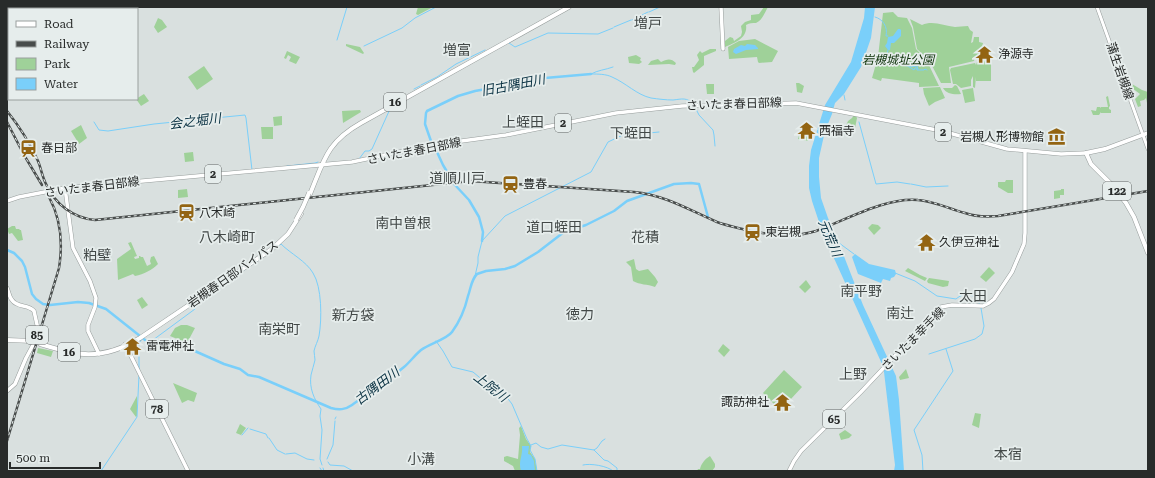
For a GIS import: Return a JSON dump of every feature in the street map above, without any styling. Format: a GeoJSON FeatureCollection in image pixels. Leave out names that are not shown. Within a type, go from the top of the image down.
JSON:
{"type":"FeatureCollection","features":[{"type":"Feature","properties":{"kind":"highway","name":"岩槻春日部バイパス"},"geometry":{"type":"LineString","coordinates":[[7,341],[40,343],[75,353],[98,353],[126,345],[140,337],[277,243],[288,233],[297,221],[325,153],[342,133],[350,127],[566,7]]}},
{"type":"Feature","properties":{"kind":"highway","name":"岩槻春日部バイパス"},"geometry":{"type":"LineString","coordinates":[[321,164],[334,143],[351,128],[569,7]]}},
{"type":"Feature","properties":{"kind":"highway"},"geometry":{"type":"LineString","coordinates":[[1086,153],[1105,149],[1148,133]]}},
{"type":"Feature","properties":{"kind":"highway","name":"122"},"geometry":{"type":"LineString","coordinates":[[1086,153],[1091,164],[1112,185],[1126,203],[1134,217],[1148,253]]}},
{"type":"Feature","properties":{"kind":"main road"},"geometry":{"type":"LineString","coordinates":[[721,7],[723,49]]}},
{"type":"Feature","properties":{"kind":"main road","name":"蒲生岩槻線"},"geometry":{"type":"LineString","coordinates":[[1097,7],[1148,149]]}},
{"type":"Feature","properties":{"kind":"main road","name":"さいたま春日部線"},"geometry":{"type":"LineString","coordinates":[[7,201],[19,197],[65,188],[364,160],[433,145],[506,135],[616,113],[672,107],[791,103],[820,107],[942,131],[1007,149],[1025,151]]}},
{"type":"Feature","properties":{"kind":"main road","name":"2"},"geometry":{"type":"LineString","coordinates":[[1025,151],[1068,154],[1086,153]]}},
{"type":"Feature","properties":{"kind":"main road","name":"さいたま幸手線"},"geometry":{"type":"LineString","coordinates":[[789,471],[801,451],[857,396],[941,307],[950,305],[978,306],[988,304],[992,301],[1012,272],[1023,247],[1025,238],[1025,151]]}},
{"type":"Feature","properties":{"kind":"main road"},"geometry":{"type":"LineString","coordinates":[[65,188],[73,248],[94,291],[96,303],[95,309],[87,326],[98,353]]}},
{"type":"Feature","properties":{"kind":"main road","name":"85"},"geometry":{"type":"LineString","coordinates":[[7,288],[13,302],[17,305],[30,307],[34,311],[38,330],[33,345],[15,384],[7,390]]}},
{"type":"Feature","properties":{"kind":"main road","name":"78"},"geometry":{"type":"LineString","coordinates":[[126,345],[188,471]]}},
{"type":"Feature","properties":{"kind":"green space"},"geometry":{"type":"Polygon","coordinates":[[[418,7],[433,7],[418,15],[416,14],[418,7]]]}},
{"type":"Feature","properties":{"kind":"green space"},"geometry":{"type":"Polygon","coordinates":[[[764,7],[768,7],[760,20],[756,23],[746,25],[746,30],[743,37],[737,42],[725,47],[725,41],[730,37],[733,38],[734,41],[741,36],[741,26],[745,22],[751,20],[751,15],[759,14],[764,7]]]}},
{"type":"Feature","properties":{"kind":"green space","name":"岩槻城址公園"},"geometry":{"type":"Polygon","coordinates":[[[893,12],[898,17],[907,18],[912,28],[916,49],[926,59],[939,86],[919,87],[919,83],[882,78],[881,81],[872,78],[878,57],[883,13],[893,12]]]}},
{"type":"Feature","properties":{"kind":"green space"},"geometry":{"type":"Polygon","coordinates":[[[158,18],[162,20],[167,27],[158,33],[154,27],[158,18]]]}},
{"type":"Feature","properties":{"kind":"green space","name":"岩槻城址公園"},"geometry":{"type":"Polygon","coordinates":[[[910,19],[922,25],[930,23],[955,27],[968,26],[973,32],[971,43],[973,42],[974,37],[979,37],[979,42],[983,43],[981,50],[983,55],[988,56],[988,58],[975,57],[974,61],[949,67],[951,83],[941,83],[929,60],[917,49],[910,19]]]}},
{"type":"Feature","properties":{"kind":"green space"},"geometry":{"type":"Polygon","coordinates":[[[755,39],[778,51],[772,62],[759,63],[757,57],[729,59],[728,47],[739,41],[755,39]]]}},
{"type":"Feature","properties":{"kind":"green space"},"geometry":{"type":"Polygon","coordinates":[[[346,44],[360,47],[364,53],[363,54],[346,46],[346,44]]]}},
{"type":"Feature","properties":{"kind":"green space"},"geometry":{"type":"Polygon","coordinates":[[[710,49],[716,49],[716,51],[704,56],[704,65],[694,73],[692,67],[694,67],[699,60],[697,55],[700,51],[702,53],[710,49]]]}},
{"type":"Feature","properties":{"kind":"green space"},"geometry":{"type":"Polygon","coordinates":[[[287,51],[300,57],[296,64],[289,61],[291,57],[288,55],[286,59],[284,58],[287,51]]]}},
{"type":"Feature","properties":{"kind":"green space"},"geometry":{"type":"Polygon","coordinates":[[[636,55],[641,58],[640,60],[642,62],[639,64],[629,63],[628,57],[636,55]]]}},
{"type":"Feature","properties":{"kind":"green space"},"geometry":{"type":"Polygon","coordinates":[[[658,59],[661,62],[665,60],[672,60],[676,63],[675,65],[648,65],[651,61],[658,59]]]}},
{"type":"Feature","properties":{"kind":"green space"},"geometry":{"type":"Polygon","coordinates":[[[991,61],[991,81],[976,81],[976,77],[975,88],[973,87],[973,76],[971,86],[961,88],[956,84],[953,84],[950,70],[951,68],[975,63],[976,65],[977,62],[991,61]]]}},
{"type":"Feature","properties":{"kind":"green space"},"geometry":{"type":"Polygon","coordinates":[[[204,66],[213,79],[197,90],[188,77],[204,66]]]}},
{"type":"Feature","properties":{"kind":"green space"},"geometry":{"type":"Polygon","coordinates":[[[796,83],[804,86],[802,93],[797,92],[796,83]]]}},
{"type":"Feature","properties":{"kind":"green space"},"geometry":{"type":"Polygon","coordinates":[[[706,84],[714,84],[714,94],[707,94],[706,84]]]}},
{"type":"Feature","properties":{"kind":"green space"},"geometry":{"type":"Polygon","coordinates":[[[1132,84],[1148,92],[1148,108],[1146,98],[1140,101],[1141,106],[1138,107],[1135,99],[1140,94],[1132,88],[1129,90],[1128,88],[1132,84]]]}},
{"type":"Feature","properties":{"kind":"green space"},"geometry":{"type":"Polygon","coordinates":[[[955,85],[961,94],[951,94],[946,92],[943,88],[952,88],[955,85]]]}},
{"type":"Feature","properties":{"kind":"green space"},"geometry":{"type":"Polygon","coordinates":[[[940,87],[945,98],[929,106],[923,88],[940,87]]]}},
{"type":"Feature","properties":{"kind":"green space"},"geometry":{"type":"Polygon","coordinates":[[[973,88],[975,101],[965,103],[962,90],[973,88]]]}},
{"type":"Feature","properties":{"kind":"green space"},"geometry":{"type":"Polygon","coordinates":[[[144,94],[149,101],[141,106],[137,100],[144,94]]]}},
{"type":"Feature","properties":{"kind":"green space"},"geometry":{"type":"Polygon","coordinates":[[[1108,96],[1110,106],[1109,109],[1111,110],[1111,113],[1101,112],[1099,115],[1093,115],[1091,110],[1096,111],[1097,107],[1108,107],[1106,97],[1108,96]]]}},
{"type":"Feature","properties":{"kind":"green space"},"geometry":{"type":"Polygon","coordinates":[[[360,110],[361,112],[343,123],[342,111],[360,110]]]}},
{"type":"Feature","properties":{"kind":"green space"},"geometry":{"type":"Polygon","coordinates":[[[854,115],[857,118],[855,128],[844,130],[848,121],[854,115]]]}},
{"type":"Feature","properties":{"kind":"green space"},"geometry":{"type":"Polygon","coordinates":[[[282,116],[282,125],[274,126],[273,117],[282,116]]]}},
{"type":"Feature","properties":{"kind":"green space"},"geometry":{"type":"Polygon","coordinates":[[[81,125],[87,138],[79,144],[71,131],[81,125]]]}},
{"type":"Feature","properties":{"kind":"green space"},"geometry":{"type":"Polygon","coordinates":[[[261,127],[273,127],[273,139],[262,139],[261,127]]]}},
{"type":"Feature","properties":{"kind":"green space"},"geometry":{"type":"Polygon","coordinates":[[[800,132],[809,136],[808,141],[798,139],[800,132]]]}},
{"type":"Feature","properties":{"kind":"green space"},"geometry":{"type":"Polygon","coordinates":[[[193,152],[194,161],[185,162],[184,153],[193,152]]]}},
{"type":"Feature","properties":{"kind":"green space"},"geometry":{"type":"Polygon","coordinates":[[[1006,180],[1013,180],[1013,193],[1008,193],[998,187],[998,182],[1005,182],[1006,180]]]}},
{"type":"Feature","properties":{"kind":"green space"},"geometry":{"type":"Polygon","coordinates":[[[187,189],[188,197],[178,198],[178,190],[187,189]]]}},
{"type":"Feature","properties":{"kind":"green space"},"geometry":{"type":"Polygon","coordinates":[[[1064,189],[1064,195],[1060,195],[1060,198],[1054,199],[1054,191],[1064,189]]]}},
{"type":"Feature","properties":{"kind":"green space"},"geometry":{"type":"Polygon","coordinates":[[[872,224],[878,225],[881,228],[874,235],[868,228],[872,224]]]}},
{"type":"Feature","properties":{"kind":"green space"},"geometry":{"type":"Polygon","coordinates":[[[15,226],[16,229],[21,230],[23,240],[18,241],[12,233],[9,234],[7,229],[15,226]]]}},
{"type":"Feature","properties":{"kind":"green space"},"geometry":{"type":"Polygon","coordinates":[[[131,242],[137,256],[134,257],[135,259],[139,258],[139,256],[143,257],[147,266],[151,264],[151,257],[154,256],[158,264],[145,273],[135,276],[133,274],[118,280],[117,259],[131,249],[128,243],[131,242]]]}},
{"type":"Feature","properties":{"kind":"green space"},"geometry":{"type":"Polygon","coordinates":[[[634,259],[636,269],[639,271],[648,269],[655,277],[658,282],[655,287],[633,281],[631,267],[626,262],[634,259]]]}},
{"type":"Feature","properties":{"kind":"green space"},"geometry":{"type":"Polygon","coordinates":[[[989,267],[995,273],[986,282],[980,277],[989,267]]]}},
{"type":"Feature","properties":{"kind":"green space"},"geometry":{"type":"Polygon","coordinates":[[[908,268],[927,278],[925,281],[905,271],[908,268]]]}},
{"type":"Feature","properties":{"kind":"green space"},"geometry":{"type":"Polygon","coordinates":[[[929,278],[949,281],[948,286],[943,287],[928,283],[927,281],[929,278]]]}},
{"type":"Feature","properties":{"kind":"green space"},"geometry":{"type":"Polygon","coordinates":[[[806,280],[811,287],[805,293],[799,287],[806,280]]]}},
{"type":"Feature","properties":{"kind":"green space"},"geometry":{"type":"Polygon","coordinates":[[[142,297],[148,305],[142,309],[137,300],[142,297]]]}},
{"type":"Feature","properties":{"kind":"green space"},"geometry":{"type":"Polygon","coordinates":[[[181,325],[187,325],[195,328],[187,343],[170,336],[175,328],[181,325]]]}},
{"type":"Feature","properties":{"kind":"green space"},"geometry":{"type":"Polygon","coordinates":[[[723,344],[730,350],[724,357],[718,351],[723,344]]]}},
{"type":"Feature","properties":{"kind":"green space"},"geometry":{"type":"Polygon","coordinates":[[[38,348],[53,351],[51,357],[37,353],[38,348]]]}},
{"type":"Feature","properties":{"kind":"green space"},"geometry":{"type":"Polygon","coordinates":[[[906,369],[909,378],[900,380],[899,377],[906,369]]]}},
{"type":"Feature","properties":{"kind":"green space"},"geometry":{"type":"Polygon","coordinates":[[[784,370],[802,387],[790,400],[784,394],[774,404],[763,393],[784,370]]]}},
{"type":"Feature","properties":{"kind":"green space"},"geometry":{"type":"Polygon","coordinates":[[[173,383],[197,393],[194,402],[188,400],[182,403],[173,383]]]}},
{"type":"Feature","properties":{"kind":"green space"},"geometry":{"type":"Polygon","coordinates":[[[137,396],[137,416],[136,417],[130,409],[137,396]]]}},
{"type":"Feature","properties":{"kind":"green space"},"geometry":{"type":"Polygon","coordinates":[[[975,413],[981,414],[979,428],[972,425],[975,413]]]}},
{"type":"Feature","properties":{"kind":"green space"},"geometry":{"type":"Polygon","coordinates":[[[240,424],[246,428],[241,435],[236,433],[240,424]]]}},
{"type":"Feature","properties":{"kind":"green space"},"geometry":{"type":"Polygon","coordinates":[[[521,426],[526,439],[531,446],[530,452],[535,459],[537,471],[515,471],[513,466],[504,461],[504,457],[507,456],[518,459],[520,435],[519,428],[521,426]]]}},
{"type":"Feature","properties":{"kind":"green space"},"geometry":{"type":"Polygon","coordinates":[[[845,430],[852,435],[849,438],[841,440],[839,434],[845,430]]]}},
{"type":"Feature","properties":{"kind":"green space"},"geometry":{"type":"Polygon","coordinates":[[[710,456],[715,464],[712,471],[697,471],[700,469],[705,460],[710,456]]]}},
{"type":"Feature","properties":{"kind":"water","name":"元荒川"},"geometry":{"type":"Polygon","coordinates":[[[865,7],[875,7],[871,38],[861,67],[844,94],[835,103],[825,131],[819,158],[819,177],[821,198],[828,218],[863,305],[896,376],[904,471],[894,471],[895,465],[882,364],[823,234],[809,188],[811,150],[825,105],[851,62],[864,18],[865,7]]]}},
{"type":"Feature","properties":{"kind":"water"},"geometry":{"type":"Polygon","coordinates":[[[898,29],[901,30],[901,36],[894,43],[891,43],[890,50],[888,50],[885,46],[888,37],[893,36],[898,29]]]}},
{"type":"Feature","properties":{"kind":"water"},"geometry":{"type":"Polygon","coordinates":[[[747,44],[755,45],[758,49],[746,50],[736,54],[733,52],[734,49],[741,45],[745,46],[747,44]]]}},
{"type":"Feature","properties":{"kind":"water"},"geometry":{"type":"Polygon","coordinates":[[[855,254],[869,264],[895,270],[896,274],[890,281],[883,279],[881,283],[858,274],[852,257],[855,254]]]}},
{"type":"Feature","properties":{"kind":"water"},"geometry":{"type":"Polygon","coordinates":[[[522,446],[529,446],[528,454],[531,455],[534,461],[535,471],[521,471],[520,464],[522,446]]]}},
{"type":"Feature","properties":{"kind":"waterway"},"geometry":{"type":"LineString","coordinates":[[337,40],[347,7]]}},
{"type":"Feature","properties":{"kind":"waterway"},"geometry":{"type":"LineString","coordinates":[[364,46],[402,28],[415,18],[436,7]]}},
{"type":"Feature","properties":{"kind":"waterway"},"geometry":{"type":"LineString","coordinates":[[649,12],[660,7]]}},
{"type":"Feature","properties":{"kind":"waterway"},"geometry":{"type":"LineString","coordinates":[[632,20],[648,12]]}},
{"type":"Feature","properties":{"kind":"waterway"},"geometry":{"type":"LineString","coordinates":[[875,17],[884,24],[886,36],[888,36]]}},
{"type":"Feature","properties":{"kind":"waterway"},"geometry":{"type":"LineString","coordinates":[[614,27],[631,20]]}},
{"type":"Feature","properties":{"kind":"waterway","name":"会之堀川"},"geometry":{"type":"LineString","coordinates":[[509,43],[515,47],[548,33],[598,34],[613,28]]}},
{"type":"Feature","properties":{"kind":"waterway","name":"会之堀川"},"geometry":{"type":"LineString","coordinates":[[421,85],[437,77],[456,64],[485,50]]}},
{"type":"Feature","properties":{"kind":"waterway"},"geometry":{"type":"LineString","coordinates":[[888,50],[887,55],[890,57],[893,64]]}},
{"type":"Feature","properties":{"kind":"waterway"},"geometry":{"type":"LineString","coordinates":[[902,65],[908,66],[914,70],[915,68],[917,68],[917,70],[927,70]]}},
{"type":"Feature","properties":{"kind":"waterway"},"geometry":{"type":"LineString","coordinates":[[910,67],[917,66],[918,69]]}},
{"type":"Feature","properties":{"kind":"waterway"},"geometry":{"type":"LineString","coordinates":[[591,74],[613,67]]}},
{"type":"Feature","properties":{"kind":"waterway","name":"旧古隅田川"},"geometry":{"type":"LineString","coordinates":[[591,74],[610,76],[641,94],[651,98],[670,100],[684,99],[689,100],[693,104]]}},
{"type":"Feature","properties":{"kind":"waterway","name":"旧古隅田川"},"geometry":{"type":"LineString","coordinates":[[482,241],[483,232],[479,217],[469,200],[455,185],[432,144],[425,124],[427,111],[458,96],[475,91],[514,84],[521,85],[528,81],[545,78],[591,74]]}},
{"type":"Feature","properties":{"kind":"waterway","name":"会之堀川"},"geometry":{"type":"LineString","coordinates":[[414,89],[420,86]]}},
{"type":"Feature","properties":{"kind":"waterway"},"geometry":{"type":"LineString","coordinates":[[844,95],[845,100]]}},
{"type":"Feature","properties":{"kind":"waterway","name":"旧古隅田川"},"geometry":{"type":"LineString","coordinates":[[695,107],[699,115],[713,130],[715,146]]}},
{"type":"Feature","properties":{"kind":"waterway","name":"会之堀川"},"geometry":{"type":"LineString","coordinates":[[359,159],[365,151],[372,149],[390,109]]}},
{"type":"Feature","properties":{"kind":"waterway","name":"会之堀川"},"geometry":{"type":"LineString","coordinates":[[94,122],[99,130],[108,131],[154,124],[245,115],[252,170]]}},
{"type":"Feature","properties":{"kind":"waterway"},"geometry":{"type":"LineString","coordinates":[[859,122],[876,184],[897,182],[910,184]]}},
{"type":"Feature","properties":{"kind":"waterway"},"geometry":{"type":"LineString","coordinates":[[475,276],[482,241],[505,216],[591,172],[608,142],[627,133],[639,134],[659,132]]}},
{"type":"Feature","properties":{"kind":"waterway","name":"会之堀川"},"geometry":{"type":"LineString","coordinates":[[287,166],[318,162]]}},
{"type":"Feature","properties":{"kind":"waterway","name":"古隅田川"},"geometry":{"type":"LineString","coordinates":[[7,250],[14,253],[22,261],[32,294],[43,304],[50,305],[78,302],[89,303],[106,309],[145,340],[169,341],[179,344],[224,364],[240,369],[248,375],[259,377],[331,408],[344,409],[352,405],[398,372],[421,350],[450,335],[462,315],[472,281],[477,274],[515,266],[538,252],[564,232],[586,225],[614,211],[627,201],[674,184],[699,184],[708,217]]}},
{"type":"Feature","properties":{"kind":"waterway"},"geometry":{"type":"LineString","coordinates":[[911,184],[926,187],[948,186]]}},
{"type":"Feature","properties":{"kind":"waterway","name":"元荒川"},"geometry":{"type":"LineString","coordinates":[[839,243],[854,254]]}},
{"type":"Feature","properties":{"kind":"waterway"},"geometry":{"type":"LineString","coordinates":[[278,246],[281,244],[310,269],[316,279],[320,295],[320,329],[319,338],[314,351],[315,360],[311,373],[311,384],[316,401],[321,409],[320,416],[322,430],[320,459],[322,465]]}},
{"type":"Feature","properties":{"kind":"waterway"},"geometry":{"type":"LineString","coordinates":[[153,340],[195,309],[197,302],[272,251]]}},
{"type":"Feature","properties":{"kind":"waterway"},"geometry":{"type":"LineString","coordinates":[[895,273],[915,281],[937,296],[956,299],[960,296],[970,294],[980,305]]}},
{"type":"Feature","properties":{"kind":"waterway"},"geometry":{"type":"LineString","coordinates":[[929,354],[975,339],[982,334],[984,326],[981,308]]}},
{"type":"Feature","properties":{"kind":"waterway"},"geometry":{"type":"LineString","coordinates":[[139,370],[139,343],[143,338]]}},
{"type":"Feature","properties":{"kind":"waterway","name":"上院川"},"geometry":{"type":"LineString","coordinates":[[436,341],[452,367],[473,372],[505,395],[512,404],[531,446],[530,450],[535,459],[537,471]]}},
{"type":"Feature","properties":{"kind":"waterway"},"geometry":{"type":"LineString","coordinates":[[923,471],[922,455],[914,430],[953,371],[946,349]]}},
{"type":"Feature","properties":{"kind":"waterway"},"geometry":{"type":"LineString","coordinates":[[101,471],[137,417],[139,375]]}},
{"type":"Feature","properties":{"kind":"waterway"},"geometry":{"type":"LineString","coordinates":[[327,459],[333,445],[335,421]]}},
{"type":"Feature","properties":{"kind":"waterway"},"geometry":{"type":"LineString","coordinates":[[242,435],[248,428]]}},
{"type":"Feature","properties":{"kind":"waterway"},"geometry":{"type":"LineString","coordinates":[[250,429],[266,434],[268,438]]}},
{"type":"Feature","properties":{"kind":"waterway"},"geometry":{"type":"LineString","coordinates":[[269,438],[277,450],[285,454]]}},
{"type":"Feature","properties":{"kind":"waterway","name":"上院川"},"geometry":{"type":"LineString","coordinates":[[531,445],[536,443],[541,447],[548,449],[562,445],[594,450],[605,439]]}},
{"type":"Feature","properties":{"kind":"waterway"},"geometry":{"type":"LineString","coordinates":[[594,450],[604,460],[608,461],[617,468],[617,471]]}},
{"type":"Feature","properties":{"kind":"waterway"},"geometry":{"type":"LineString","coordinates":[[286,454],[295,453],[307,459],[314,460]]}},
{"type":"Feature","properties":{"kind":"waterway"},"geometry":{"type":"LineString","coordinates":[[328,462],[330,465],[344,466],[353,471]]}},
{"type":"Feature","properties":{"kind":"waterway","name":"上院川"},"geometry":{"type":"LineString","coordinates":[[583,465],[599,465],[613,471]]}},
{"type":"Feature","properties":{"kind":"railway"},"geometry":{"type":"LineString","coordinates":[[7,111],[31,148],[38,161],[43,178],[54,198],[72,213],[87,219],[95,220],[471,181],[634,192],[656,196],[725,225],[775,235],[800,235],[816,231],[866,210],[893,202],[906,200],[936,203],[969,214],[990,217],[1148,191]]}},
{"type":"Feature","properties":{"kind":"railway"},"geometry":{"type":"LineString","coordinates":[[7,122],[42,185]]}},
{"type":"Feature","properties":{"kind":"railway"},"geometry":{"type":"LineString","coordinates":[[7,441],[59,268],[61,249],[60,231],[56,214],[49,197]]}},
{"type":"Feature","properties":{"kind":"place","name":"浄源寺"},"geometry":{"type":"Point","coordinates":[985,54]}},
{"type":"Feature","properties":{"kind":"place","name":"西福寺"},"geometry":{"type":"Point","coordinates":[806,131]}},
{"type":"Feature","properties":{"kind":"place","name":"岩槻人形博物館"},"geometry":{"type":"Point","coordinates":[1057,137]}},
{"type":"Feature","properties":{"kind":"place","name":"春日部"},"geometry":{"type":"Point","coordinates":[28,148]}},
{"type":"Feature","properties":{"kind":"place","name":"豊春"},"geometry":{"type":"Point","coordinates":[510,184]}},
{"type":"Feature","properties":{"kind":"place","name":"八木崎"},"geometry":{"type":"Point","coordinates":[186,213]}},
{"type":"Feature","properties":{"kind":"place","name":"東岩槻"},"geometry":{"type":"Point","coordinates":[752,232]}},
{"type":"Feature","properties":{"kind":"place","name":"久伊豆神社"},"geometry":{"type":"Point","coordinates":[926,242]}},
{"type":"Feature","properties":{"kind":"place","name":"雷電神社"},"geometry":{"type":"Point","coordinates":[133,346]}},
{"type":"Feature","properties":{"kind":"place","name":"諏訪神社"},"geometry":{"type":"Point","coordinates":[782,402]}},
{"type":"Feature","properties":{"kind":"district","name":"増戸"},"geometry":{"type":"Point","coordinates":[648,23]}},
{"type":"Feature","properties":{"kind":"district","name":"増富"},"geometry":{"type":"Point","coordinates":[457,50]}},
{"type":"Feature","properties":{"kind":"district","name":"上蛭田"},"geometry":{"type":"Point","coordinates":[523,122]}},
{"type":"Feature","properties":{"kind":"district","name":"下蛭田"},"geometry":{"type":"Point","coordinates":[631,133]}},
{"type":"Feature","properties":{"kind":"district","name":"道順川戸"},"geometry":{"type":"Point","coordinates":[457,178]}},
{"type":"Feature","properties":{"kind":"district","name":"南中曽根"},"geometry":{"type":"Point","coordinates":[403,223]}},
{"type":"Feature","properties":{"kind":"district","name":"道口蛭田"},"geometry":{"type":"Point","coordinates":[554,227]}},
{"type":"Feature","properties":{"kind":"district","name":"八木崎町"},"geometry":{"type":"Point","coordinates":[227,237]}},
{"type":"Feature","properties":{"kind":"district","name":"花積"},"geometry":{"type":"Point","coordinates":[645,237]}},
{"type":"Feature","properties":{"kind":"district","name":"粕壁"},"geometry":{"type":"Point","coordinates":[97,255]}},
{"type":"Feature","properties":{"kind":"district","name":"南平野"},"geometry":{"type":"Point","coordinates":[861,291]}},
{"type":"Feature","properties":{"kind":"district","name":"太田"},"geometry":{"type":"Point","coordinates":[973,296]}},
{"type":"Feature","properties":{"kind":"district","name":"南辻"},"geometry":{"type":"Point","coordinates":[900,313]}},
{"type":"Feature","properties":{"kind":"district","name":"徳力"},"geometry":{"type":"Point","coordinates":[580,314]}},
{"type":"Feature","properties":{"kind":"district","name":"新方袋"},"geometry":{"type":"Point","coordinates":[353,315]}},
{"type":"Feature","properties":{"kind":"district","name":"南栄町"},"geometry":{"type":"Point","coordinates":[279,329]}},
{"type":"Feature","properties":{"kind":"district","name":"上野"},"geometry":{"type":"Point","coordinates":[853,374]}},
{"type":"Feature","properties":{"kind":"district","name":"本宿"},"geometry":{"type":"Point","coordinates":[1008,454]}},
{"type":"Feature","properties":{"kind":"district","name":"小溝"},"geometry":{"type":"Point","coordinates":[421,459]}}]}
